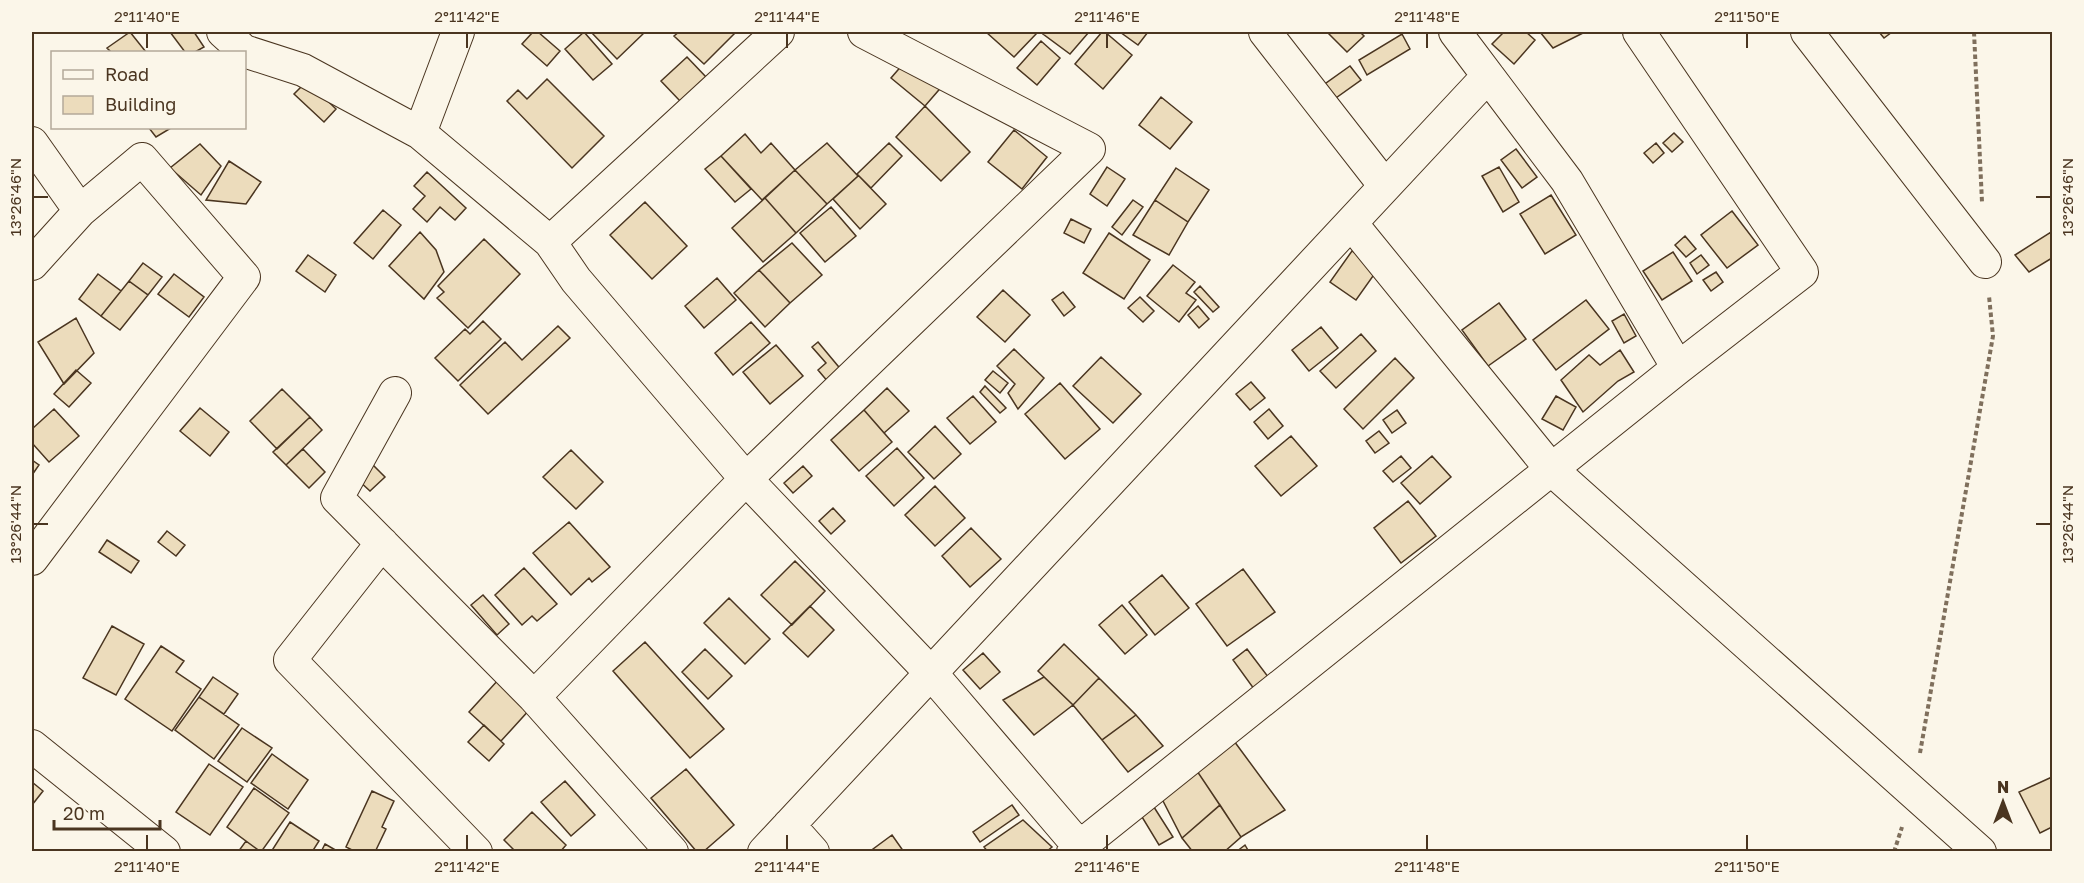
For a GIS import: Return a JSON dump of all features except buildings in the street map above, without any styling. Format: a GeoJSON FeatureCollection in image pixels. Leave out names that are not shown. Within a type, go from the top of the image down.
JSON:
{"type":"FeatureCollection","features":[{"type":"Feature","properties":{"kind":"street"},"geometry":{"type":"LineString","coordinates":[[223,32],[244,51]]}},
{"type":"Feature","properties":{"kind":"street"},"geometry":{"type":"LineString","coordinates":[[420,133],[458,32]]}},
{"type":"Feature","properties":{"kind":"street"},"geometry":{"type":"LineString","coordinates":[[550,242],[778,32]]}},
{"type":"Feature","properties":{"kind":"street"},"geometry":{"type":"LineString","coordinates":[[534,697],[746,479],[1089,149],[864,32]]}},
{"type":"Feature","properties":{"kind":"street"},"geometry":{"type":"LineString","coordinates":[[1265,32],[1384,186]]}},
{"type":"Feature","properties":{"kind":"street"},"geometry":{"type":"LineString","coordinates":[[1455,32],[1567,181],[1678,368]]}},
{"type":"Feature","properties":{"kind":"street"},"geometry":{"type":"LineString","coordinates":[[246,52],[303,70],[420,133],[550,242],[576,280],[746,479],[931,673],[1079,850],[1551,469],[1802,272],[1639,32]]}},
{"type":"Feature","properties":{"kind":"street"},"geometry":{"type":"LineString","coordinates":[[1807,32],[1985,262]]}},
{"type":"Feature","properties":{"kind":"street"},"geometry":{"type":"LineString","coordinates":[[764,852],[1488,76]]}},
{"type":"Feature","properties":{"kind":"street"},"geometry":{"type":"LineString","coordinates":[[32,143],[80,211]]}},
{"type":"Feature","properties":{"kind":"street"},"geometry":{"type":"LineString","coordinates":[[32,264],[80,211],[142,159],[244,278],[32,559]]}},
{"type":"Feature","properties":{"kind":"street"},"geometry":{"type":"LineString","coordinates":[[1351,223],[1551,469],[1980,852]]}},
{"type":"Feature","properties":{"kind":"street"},"geometry":{"type":"LineString","coordinates":[[395,393],[337,498],[534,697],[672,852]]}},
{"type":"Feature","properties":{"kind":"street"},"geometry":{"type":"LineString","coordinates":[[382,543],[290,660],[476,852]]}},
{"type":"Feature","properties":{"kind":"street"},"geometry":{"type":"LineString","coordinates":[[32,746],[164,852]]}},
{"type":"Feature","properties":{"kind":"street"},"geometry":{"type":"LineString","coordinates":[[789,825],[813,852]]}},
{"type":"Feature","properties":{"kind":"path"},"geometry":{"type":"LineString","coordinates":[[1974,32],[1982,204]]}},
{"type":"Feature","properties":{"kind":"path"},"geometry":{"type":"LineString","coordinates":[[1894,852],[1913,794],[1993,336],[1985,262]]}}]}
